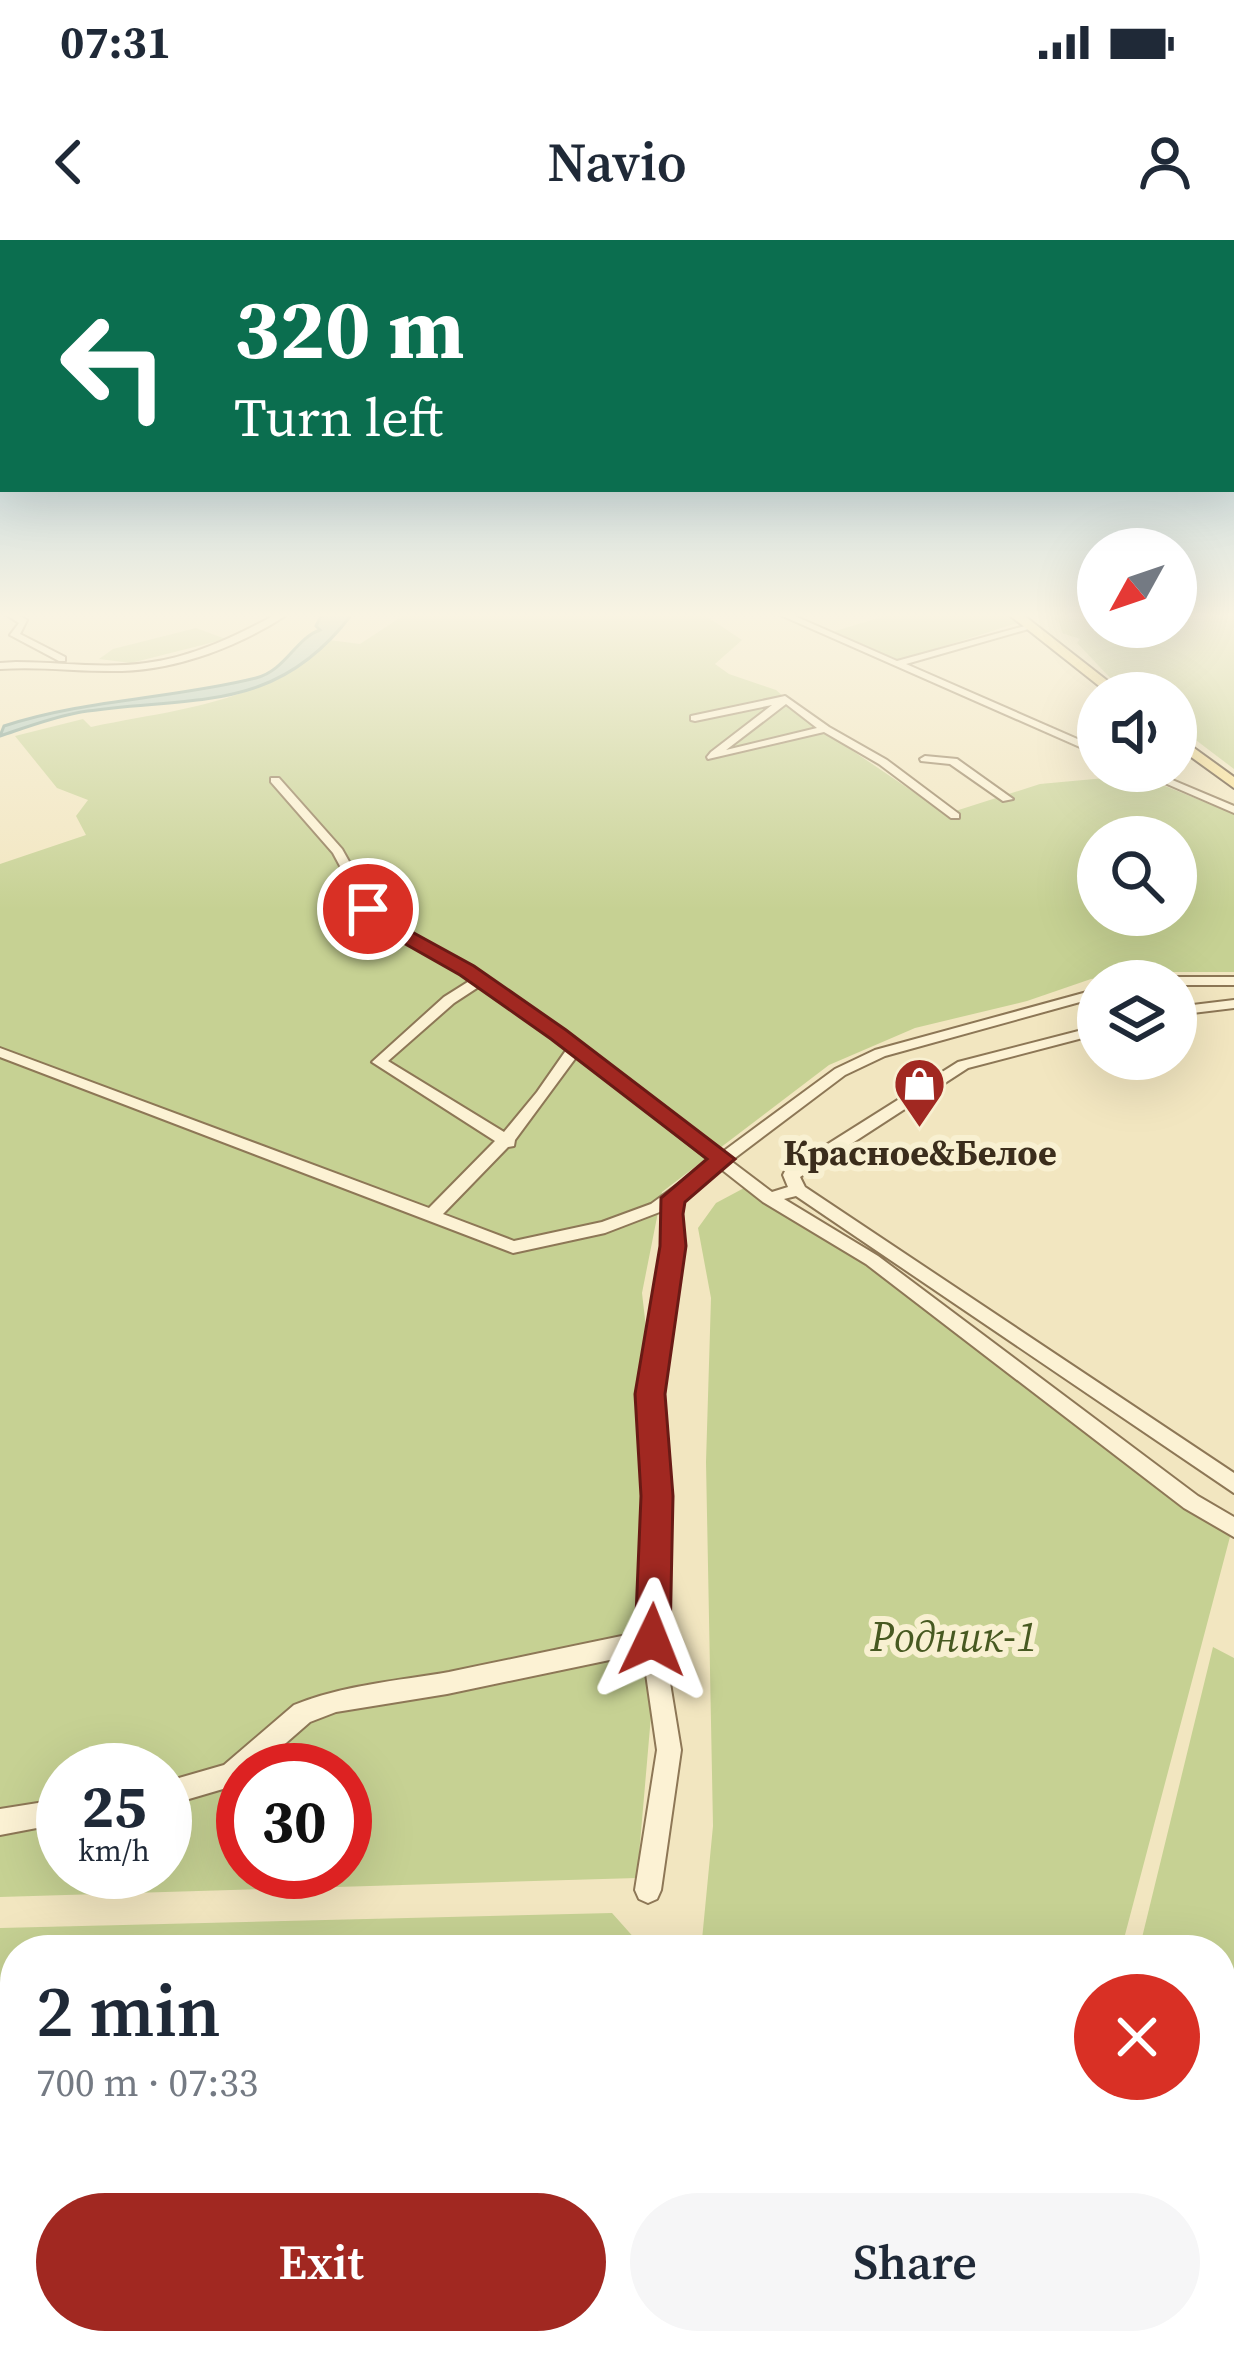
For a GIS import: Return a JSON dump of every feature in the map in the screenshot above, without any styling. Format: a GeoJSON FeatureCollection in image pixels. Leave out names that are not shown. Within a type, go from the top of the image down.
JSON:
{"type":"FeatureCollection","features":[{"type":"Feature","properties":{"kind":"main road"},"geometry":{"type":"LineString","coordinates":[[1197,755],[1234,784]]}},
{"type":"Feature","properties":{"kind":"street"},"geometry":{"type":"LineString","coordinates":[[695,718],[720,713]]}},
{"type":"Feature","properties":{"kind":"street"},"geometry":{"type":"LineString","coordinates":[[767,713],[712,757],[825,729]]}},
{"type":"Feature","properties":{"kind":"street"},"geometry":{"type":"LineString","coordinates":[[803,713],[955,816]]}},
{"type":"Feature","properties":{"kind":"street"},"geometry":{"type":"LineString","coordinates":[[1008,713],[1077,743]]}},
{"type":"Feature","properties":{"kind":"street"},"geometry":{"type":"LineString","coordinates":[[925,759],[952,761],[1007,799]]}},
{"type":"Feature","properties":{"kind":"street"},"geometry":{"type":"LineString","coordinates":[[275,780],[338,852],[374,917],[480,980],[723,1159],[740,1179],[872,1260],[1191,1502],[1234,1528]]}},
{"type":"Feature","properties":{"kind":"street"},"geometry":{"type":"LineString","coordinates":[[1192,792],[1234,810]]}},
{"type":"Feature","properties":{"kind":"street"},"geometry":{"type":"LineString","coordinates":[[480,980],[449,1000],[379,1062],[508,1142]]}},
{"type":"Feature","properties":{"kind":"street"},"geometry":{"type":"LineString","coordinates":[[1197,981],[1234,981]]}},
{"type":"Feature","properties":{"kind":"street"},"geometry":{"type":"LineString","coordinates":[[0,1052],[514,1247],[605,1227],[674,1198],[840,1072],[880,1053],[1077,999]]}},
{"type":"Feature","properties":{"kind":"street"},"geometry":{"type":"LineString","coordinates":[[1197,1008],[1234,1004]]}},
{"type":"Feature","properties":{"kind":"street"},"geometry":{"type":"LineString","coordinates":[[1077,1035],[963,1065],[791,1175],[798,1190],[1234,1484]]}},
{"type":"Feature","properties":{"kind":"street"},"geometry":{"type":"LineString","coordinates":[[432,1215],[508,1142],[543,1099],[574,1049]]}},
{"type":"Feature","properties":{"kind":"street"},"geometry":{"type":"LineString","coordinates":[[770,1198],[798,1190]]}},
{"type":"Feature","properties":{"kind":"street"},"geometry":{"type":"LineString","coordinates":[[648,1890],[669,1750],[652,1640],[657,1496],[650,1394],[673,1246],[674,1198]]}},
{"type":"Feature","properties":{"kind":"street"},"geometry":{"type":"LineString","coordinates":[[192,1786],[231,1775],[302,1713],[336,1701],[447,1684],[652,1640]]}},
{"type":"Feature","properties":{"kind":"street"},"geometry":{"type":"LineString","coordinates":[[0,1822],[36,1816]]}},
{"type":"Feature","properties":{"kind":"green space"},"geometry":{"type":"Polygon","coordinates":[[[164,713],[802,713],[946,814],[1040,784],[1077,781],[1077,792],[1180,792],[1234,814],[1234,972],[1197,972],[1197,960],[1077,960],[1077,984],[915,1028],[829,1065],[662,1192],[642,1293],[668,1519],[637,1878],[372,1886],[372,1743],[216,1743],[216,1891],[192,1891],[192,1743],[36,1743],[36,1896],[0,1897],[0,864],[86,835],[76,816],[88,800],[57,788],[15,736],[83,719],[91,727],[164,713]]]}},
{"type":"Feature","properties":{"kind":"green space"},"geometry":{"type":"Polygon","coordinates":[[[1197,713],[1234,713],[1234,769],[1197,741],[1197,713]]]}},
{"type":"Feature","properties":{"kind":"green space","name":"Родник-1"},"geometry":{"type":"Polygon","coordinates":[[[746,1187],[898,1275],[1231,1533],[1125,1935],[702,1935],[713,1826],[706,1462],[711,1298],[698,1228],[716,1203],[746,1187]]]}},
{"type":"Feature","properties":{"kind":"green space"},"geometry":{"type":"Polygon","coordinates":[[[1213,1647],[1234,1658],[1234,1935],[1143,1935],[1213,1647]]]}},
{"type":"Feature","properties":{"kind":"green space"},"geometry":{"type":"Polygon","coordinates":[[[612,1913],[632,1935],[0,1935],[0,1928],[612,1913]]]}},
{"type":"Feature","properties":{"kind":"water"},"geometry":{"type":"Polygon","coordinates":[[[78,713],[0,736],[4,726],[78,713]]]}},
{"type":"Feature","properties":{"kind":"place","name":"Красное&Белое"},"geometry":{"type":"Point","coordinates":[920,1130]}},
{"type":"Feature","properties":{"kind":"route"},"geometry":{"type":"LineString","coordinates":[[368,909],[558,1035],[723,1159],[674,1198],[670,1214],[673,1246],[650,1394],[657,1496],[652,1640]]}}]}
